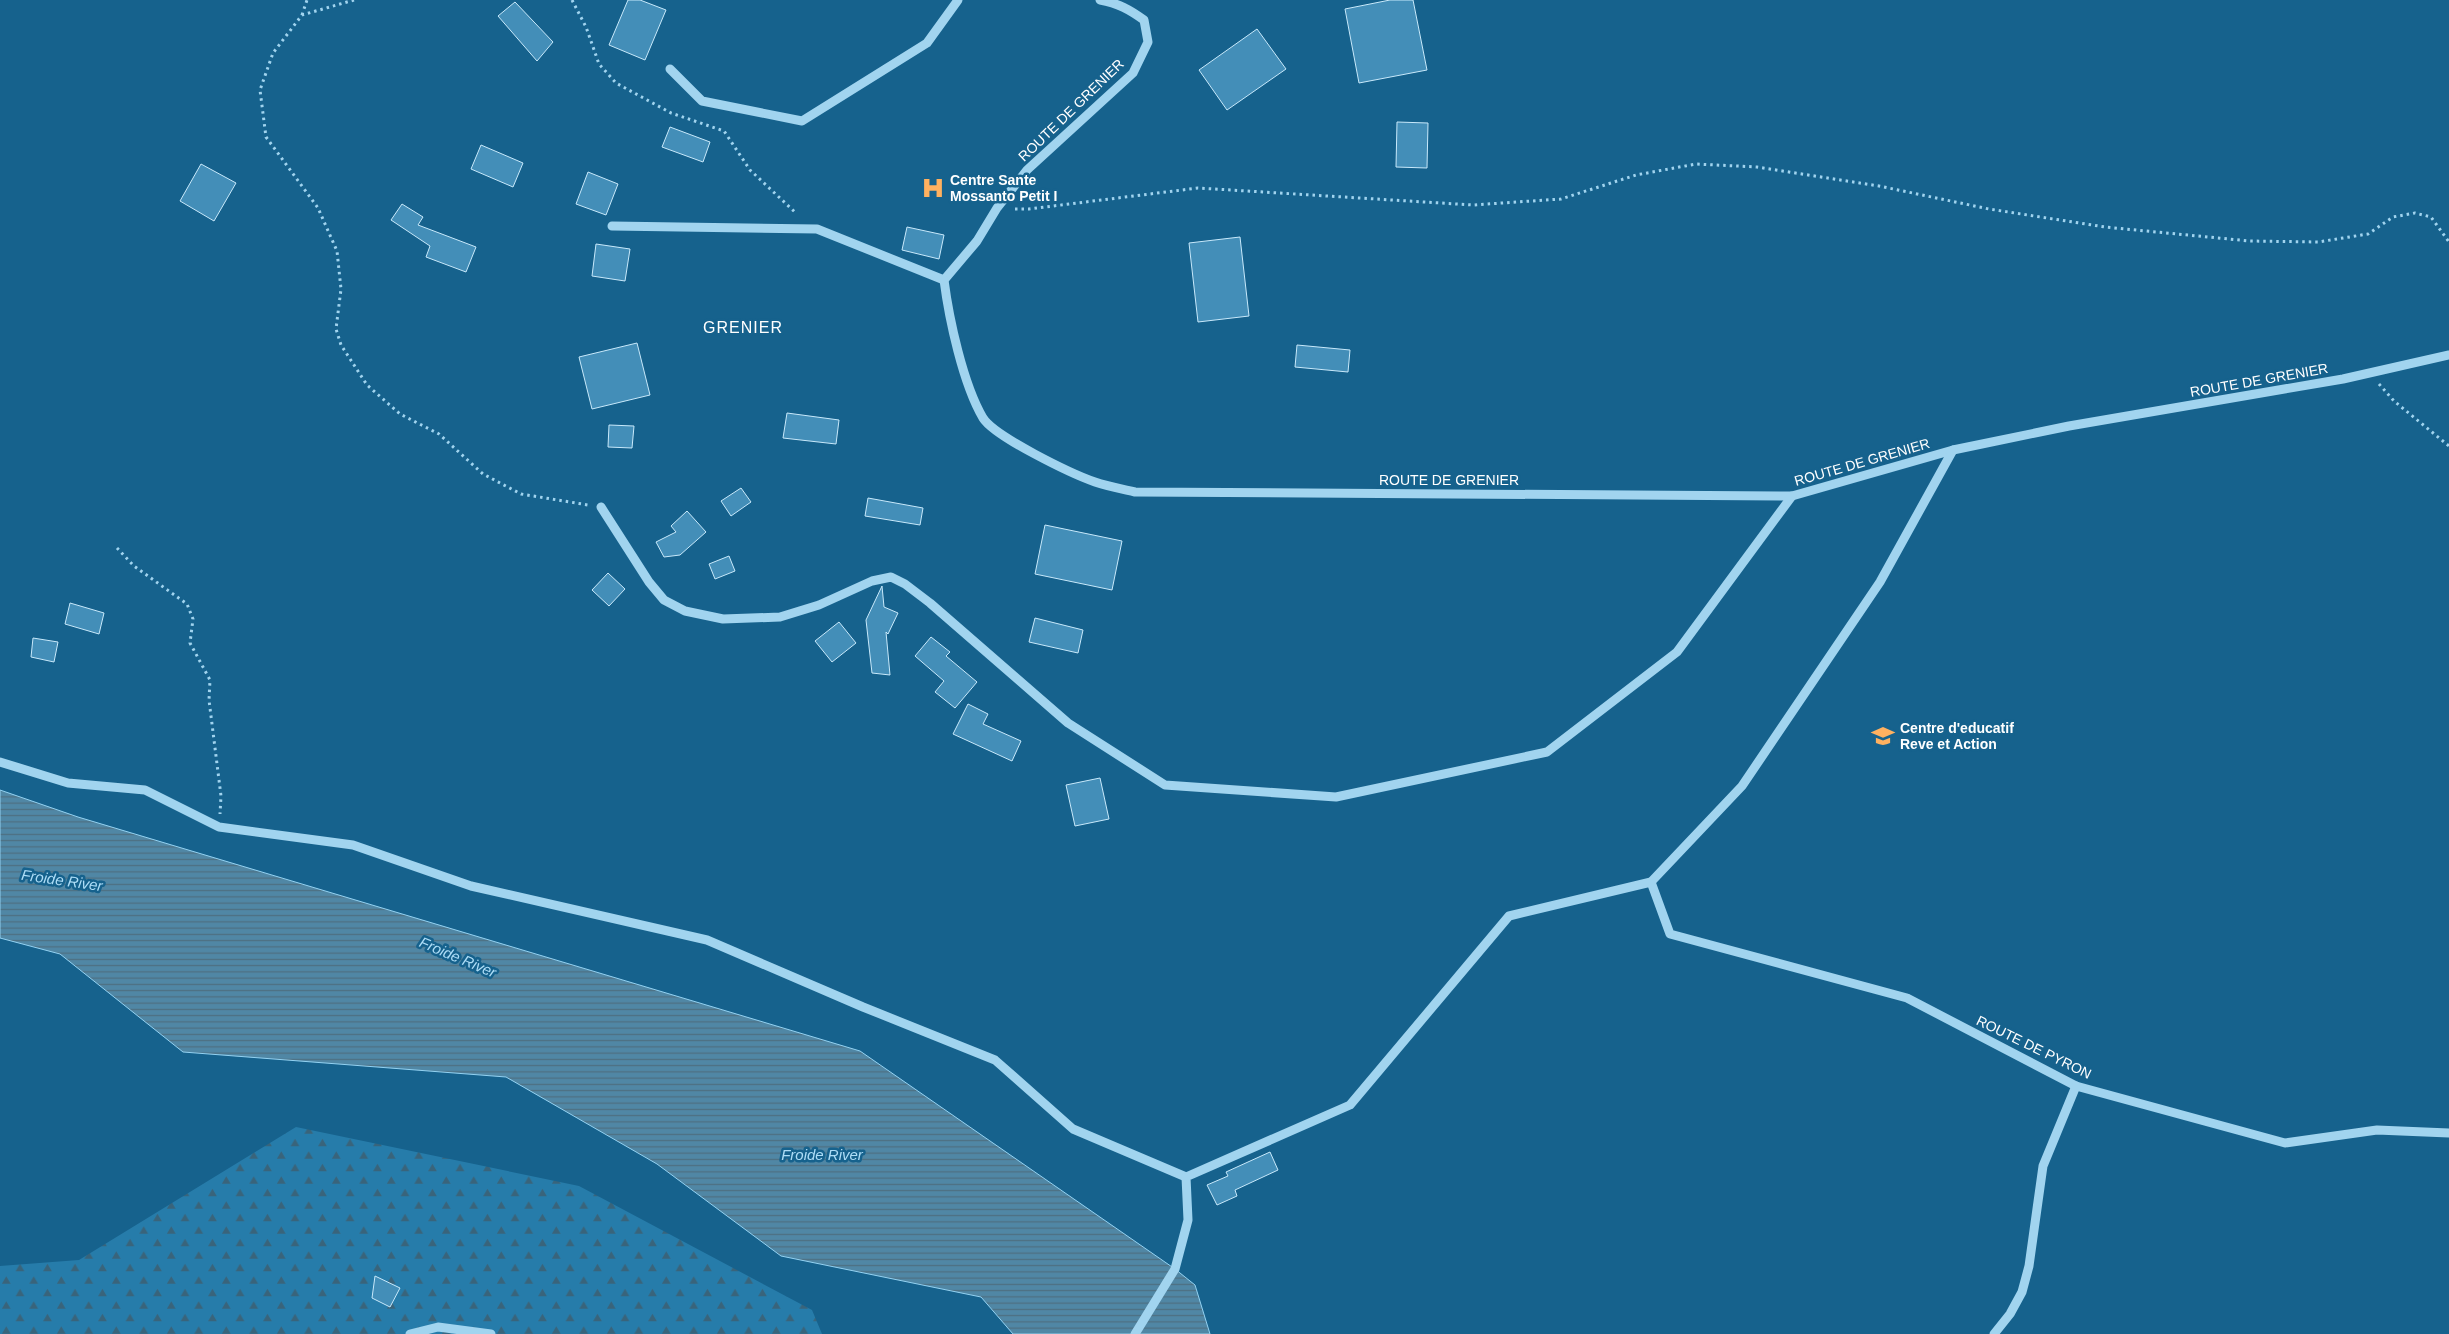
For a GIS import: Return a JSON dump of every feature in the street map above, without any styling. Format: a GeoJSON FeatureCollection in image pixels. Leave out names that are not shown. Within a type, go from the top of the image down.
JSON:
{"type":"FeatureCollection","features":[{"type":"Feature","properties":{"kind":"street"},"geometry":{"type":"LineString","coordinates":[[670,69],[702,100],[802,121],[927,43],[958,0]]}},
{"type":"Feature","properties":{"kind":"street","name":"ROUTE DE GRENIER"},"geometry":{"type":"LineString","coordinates":[[1100,0],[1113,2],[1130,10],[1144,20],[1148,42],[1133,73],[1027,170],[997,208],[977,241],[944,280],[949,314],[956,342],[984,420],[1003,436],[1102,484],[1135,492],[1792,496],[1953,450],[2069,426],[2370,374],[2449,355]]}},
{"type":"Feature","properties":{"kind":"street"},"geometry":{"type":"LineString","coordinates":[[612,226],[817,229],[944,280]]}},
{"type":"Feature","properties":{"kind":"street"},"geometry":{"type":"LineString","coordinates":[[0,762],[68,783],[145,790],[219,827],[353,845],[471,886],[707,940],[863,1007],[995,1060],[1073,1129],[1186,1178],[1350,1104],[1509,916],[1651,882],[1742,786],[1880,582],[1953,450]]}},
{"type":"Feature","properties":{"kind":"street"},"geometry":{"type":"LineString","coordinates":[[601,507],[654,588],[664,600],[685,611],[723,619],[780,617],[819,605],[872,581],[891,578],[906,584],[930,603],[1068,723],[1165,785],[1336,797],[1547,752],[1677,652],[1792,496]]}},
{"type":"Feature","properties":{"kind":"street","name":"ROUTE DE PYRON"},"geometry":{"type":"LineString","coordinates":[[1651,882],[1670,934],[1907,998],[2076,1086],[2284,1143],[2377,1130],[2449,1134]]}},
{"type":"Feature","properties":{"kind":"street"},"geometry":{"type":"LineString","coordinates":[[1994,1334],[2010,1314],[2022,1292],[2030,1266],[2043,1166],[2076,1086]]}},
{"type":"Feature","properties":{"kind":"street"},"geometry":{"type":"LineString","coordinates":[[1135,1334],[1175,1269],[1188,1220],[1186,1178]]}},
{"type":"Feature","properties":{"kind":"street"},"geometry":{"type":"LineString","coordinates":[[410,1334],[438,1327],[491,1334]]}},
{"type":"Feature","properties":{"kind":"path"},"geometry":{"type":"LineString","coordinates":[[307,0],[302,15],[273,53],[260,90],[266,137],[318,208],[336,251],[341,289],[336,329],[341,345],[367,386],[400,414],[439,434],[483,474],[521,494],[601,507]]}},
{"type":"Feature","properties":{"kind":"path"},"geometry":{"type":"LineString","coordinates":[[302,15],[354,0]]}},
{"type":"Feature","properties":{"kind":"path"},"geometry":{"type":"LineString","coordinates":[[572,0],[586,27],[599,64],[616,83],[672,113],[724,131],[750,170],[800,217],[817,229]]}},
{"type":"Feature","properties":{"kind":"path"},"geometry":{"type":"LineString","coordinates":[[997,208],[1029,209],[1198,188],[1482,204],[1561,199],[1636,175],[1696,164],[1766,168],[1878,186],[1989,209],[2105,227],[2250,241],[2318,242],[2368,234],[2393,217],[2415,213],[2431,217],[2449,242]]}},
{"type":"Feature","properties":{"kind":"path"},"geometry":{"type":"LineString","coordinates":[[2370,374],[2394,401],[2449,446]]}},
{"type":"Feature","properties":{"kind":"path"},"geometry":{"type":"LineString","coordinates":[[117,548],[134,566],[187,604],[193,619],[190,642],[210,680],[209,700],[221,796],[219,827]]}},
{"type":"Feature","properties":{"kind":"green space"},"geometry":{"type":"Polygon","coordinates":[[[296,1127],[579,1186],[812,1310],[822,1334],[0,1334],[0,1266],[79,1260],[296,1127]]]}},
{"type":"Feature","properties":{"kind":"water","name":"Froide River"},"geometry":{"type":"Polygon","coordinates":[[[0,790],[78,817],[860,1051],[1175,1269],[1195,1285],[1210,1334],[1013,1334],[981,1297],[781,1256],[657,1164],[506,1077],[183,1052],[60,954],[0,938],[0,790]]]}},
{"type":"Feature","properties":{"kind":"building"},"geometry":{"type":"Polygon","coordinates":[[[628,0],[640,0],[666,10],[645,60],[609,45],[628,0]]]}},
{"type":"Feature","properties":{"kind":"building"},"geometry":{"type":"Polygon","coordinates":[[[1390,0],[1413,0],[1427,70],[1359,83],[1345,9],[1390,0]]]}},
{"type":"Feature","properties":{"kind":"building"},"geometry":{"type":"Polygon","coordinates":[[[515,2],[553,42],[537,61],[498,16],[515,2]]]}},
{"type":"Feature","properties":{"kind":"building"},"geometry":{"type":"Polygon","coordinates":[[[1257,29],[1286,69],[1227,110],[1199,70],[1257,29]]]}},
{"type":"Feature","properties":{"kind":"building"},"geometry":{"type":"Polygon","coordinates":[[[1397,122],[1428,123],[1427,168],[1396,167],[1397,122]]]}},
{"type":"Feature","properties":{"kind":"building"},"geometry":{"type":"Polygon","coordinates":[[[670,127],[710,142],[703,162],[662,147],[670,127]]]}},
{"type":"Feature","properties":{"kind":"building"},"geometry":{"type":"Polygon","coordinates":[[[481,145],[523,163],[513,187],[471,169],[481,145]]]}},
{"type":"Feature","properties":{"kind":"building"},"geometry":{"type":"Polygon","coordinates":[[[201,164],[236,183],[214,221],[180,201],[201,164]]]}},
{"type":"Feature","properties":{"kind":"building"},"geometry":{"type":"Polygon","coordinates":[[[588,172],[618,184],[606,215],[576,204],[588,172]]]}},
{"type":"Feature","properties":{"kind":"building"},"geometry":{"type":"Polygon","coordinates":[[[402,204],[423,217],[418,225],[476,247],[466,272],[426,257],[430,246],[391,220],[402,204]]]}},
{"type":"Feature","properties":{"kind":"building"},"geometry":{"type":"Polygon","coordinates":[[[907,227],[944,235],[939,259],[902,250],[907,227]]]}},
{"type":"Feature","properties":{"kind":"building"},"geometry":{"type":"Polygon","coordinates":[[[1240,237],[1249,316],[1198,322],[1189,243],[1240,237]]]}},
{"type":"Feature","properties":{"kind":"building"},"geometry":{"type":"Polygon","coordinates":[[[596,244],[630,249],[625,281],[592,276],[596,244]]]}},
{"type":"Feature","properties":{"kind":"building"},"geometry":{"type":"Polygon","coordinates":[[[637,343],[650,395],[592,409],[579,357],[637,343]]]}},
{"type":"Feature","properties":{"kind":"building"},"geometry":{"type":"Polygon","coordinates":[[[1297,345],[1350,350],[1348,372],[1295,367],[1297,345]]]}},
{"type":"Feature","properties":{"kind":"building"},"geometry":{"type":"Polygon","coordinates":[[[787,413],[839,420],[836,444],[783,438],[787,413]]]}},
{"type":"Feature","properties":{"kind":"building"},"geometry":{"type":"Polygon","coordinates":[[[609,425],[634,426],[632,448],[608,447],[609,425]]]}},
{"type":"Feature","properties":{"kind":"building"},"geometry":{"type":"Polygon","coordinates":[[[741,488],[751,502],[731,516],[721,501],[741,488]]]}},
{"type":"Feature","properties":{"kind":"building"},"geometry":{"type":"Polygon","coordinates":[[[868,498],[923,508],[920,525],[865,516],[868,498]]]}},
{"type":"Feature","properties":{"kind":"building"},"geometry":{"type":"Polygon","coordinates":[[[687,511],[706,532],[680,555],[664,557],[656,542],[676,532],[671,526],[687,511]]]}},
{"type":"Feature","properties":{"kind":"building"},"geometry":{"type":"Polygon","coordinates":[[[1045,525],[1122,541],[1112,590],[1035,574],[1045,525]]]}},
{"type":"Feature","properties":{"kind":"building"},"geometry":{"type":"Polygon","coordinates":[[[729,556],[735,571],[715,579],[709,564],[729,556]]]}},
{"type":"Feature","properties":{"kind":"building"},"geometry":{"type":"Polygon","coordinates":[[[608,573],[625,589],[609,606],[592,590],[608,573]]]}},
{"type":"Feature","properties":{"kind":"building"},"geometry":{"type":"Polygon","coordinates":[[[882,586],[884,607],[898,613],[888,634],[886,632],[890,675],[872,673],[866,620],[882,586]]]}},
{"type":"Feature","properties":{"kind":"building"},"geometry":{"type":"Polygon","coordinates":[[[70,603],[104,613],[99,634],[65,624],[70,603]]]}},
{"type":"Feature","properties":{"kind":"building"},"geometry":{"type":"Polygon","coordinates":[[[1035,618],[1083,630],[1078,653],[1029,642],[1035,618]]]}},
{"type":"Feature","properties":{"kind":"building"},"geometry":{"type":"Polygon","coordinates":[[[839,622],[856,643],[832,662],[815,641],[839,622]]]}},
{"type":"Feature","properties":{"kind":"building"},"geometry":{"type":"Polygon","coordinates":[[[931,637],[950,652],[946,656],[977,682],[955,708],[935,692],[944,681],[915,656],[931,637]]]}},
{"type":"Feature","properties":{"kind":"building"},"geometry":{"type":"Polygon","coordinates":[[[33,638],[58,642],[54,662],[31,657],[33,638]]]}},
{"type":"Feature","properties":{"kind":"building"},"geometry":{"type":"Polygon","coordinates":[[[968,704],[988,714],[983,724],[1021,741],[1012,761],[953,734],[968,704]]]}},
{"type":"Feature","properties":{"kind":"building"},"geometry":{"type":"Polygon","coordinates":[[[1100,778],[1109,819],[1075,826],[1066,785],[1100,778]]]}},
{"type":"Feature","properties":{"kind":"building"},"geometry":{"type":"Polygon","coordinates":[[[1270,1152],[1278,1170],[1235,1190],[1237,1196],[1217,1205],[1207,1185],[1228,1176],[1226,1172],[1270,1152]]]}},
{"type":"Feature","properties":{"kind":"building"},"geometry":{"type":"Polygon","coordinates":[[[375,1276],[400,1288],[390,1307],[372,1298],[375,1276]]]}},
{"type":"Feature","properties":{"kind":"place","name":"Centre Sante Mossanto Petit I"},"geometry":{"type":"Point","coordinates":[933,188]}},
{"type":"Feature","properties":{"kind":"place","name":"Centre d'educatif Reve et Action"},"geometry":{"type":"Point","coordinates":[1883,736]}},
{"type":"Feature","properties":{"kind":"district","name":"GRENIER"},"geometry":{"type":"Point","coordinates":[743,327]}}]}
